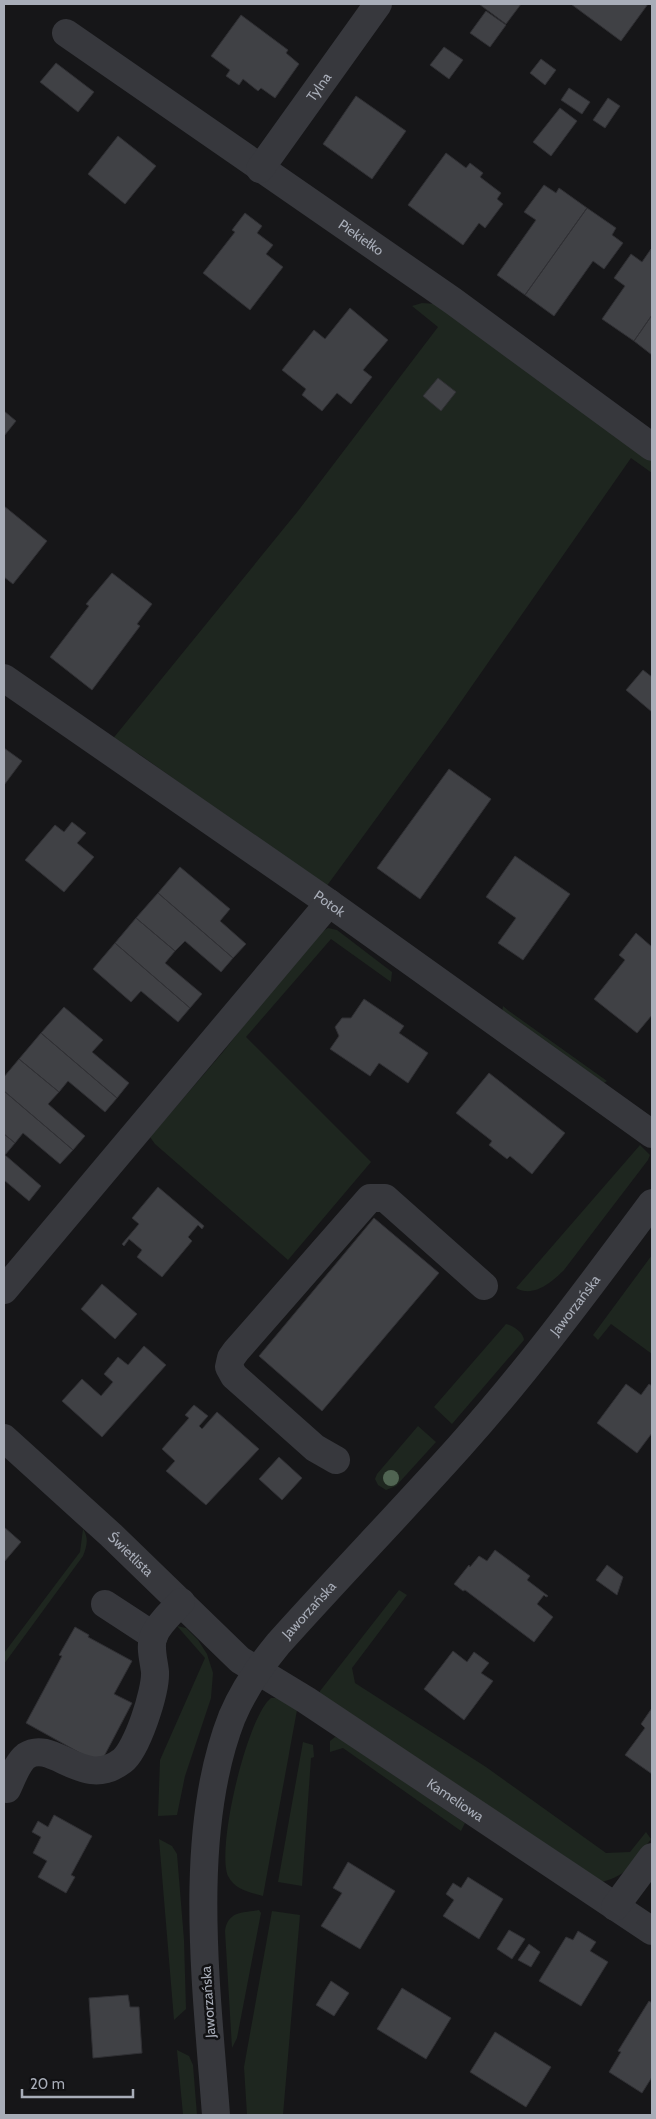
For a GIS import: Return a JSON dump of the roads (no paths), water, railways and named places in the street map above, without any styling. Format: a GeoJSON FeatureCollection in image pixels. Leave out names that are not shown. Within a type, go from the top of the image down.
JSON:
{"type":"FeatureCollection","features":[{"type":"Feature","properties":{"kind":"street","name":"Tylna"},"geometry":{"type":"LineString","coordinates":[[260,169],[378,4]]}},
{"type":"Feature","properties":{"kind":"street","name":"Piekiełko"},"geometry":{"type":"LineString","coordinates":[[66,33],[453,301],[652,447]]}},
{"type":"Feature","properties":{"kind":"street","name":"Potok"},"geometry":{"type":"LineString","coordinates":[[4,678],[329,903],[652,1134]]}},
{"type":"Feature","properties":{"kind":"street"},"geometry":{"type":"LineString","coordinates":[[4,1290],[329,903]]}},
{"type":"Feature","properties":{"kind":"street"},"geometry":{"type":"LineString","coordinates":[[336,1460],[315,1448],[234,1376],[229,1367],[231,1358],[236,1351],[370,1198],[385,1198],[484,1286]]}},
{"type":"Feature","properties":{"kind":"street","name":"Jaworzańska"},"geometry":{"type":"LineString","coordinates":[[216,2115],[204,1918],[206,1835],[212,1796],[224,1742],[233,1717],[257,1671],[278,1644],[460,1446],[502,1397],[555,1334],[652,1203]]}},
{"type":"Feature","properties":{"kind":"street","name":"Świetlista"},"geometry":{"type":"LineString","coordinates":[[4,1438],[112,1535],[240,1660],[257,1671]]}},
{"type":"Feature","properties":{"kind":"street"},"geometry":{"type":"LineString","coordinates":[[7,1789],[21,1762],[27,1756],[39,1752],[55,1756],[88,1771],[98,1772],[112,1768],[125,1759],[147,1712],[153,1692],[155,1674],[152,1653],[154,1636],[181,1602]]}},
{"type":"Feature","properties":{"kind":"street"},"geometry":{"type":"LineString","coordinates":[[105,1604],[154,1636]]}},
{"type":"Feature","properties":{"kind":"street","name":"Kameliowa"},"geometry":{"type":"LineString","coordinates":[[257,1671],[306,1700],[652,1931]]}},
{"type":"Feature","properties":{"kind":"street"},"geometry":{"type":"LineString","coordinates":[[615,1907],[652,1857]]}}]}
